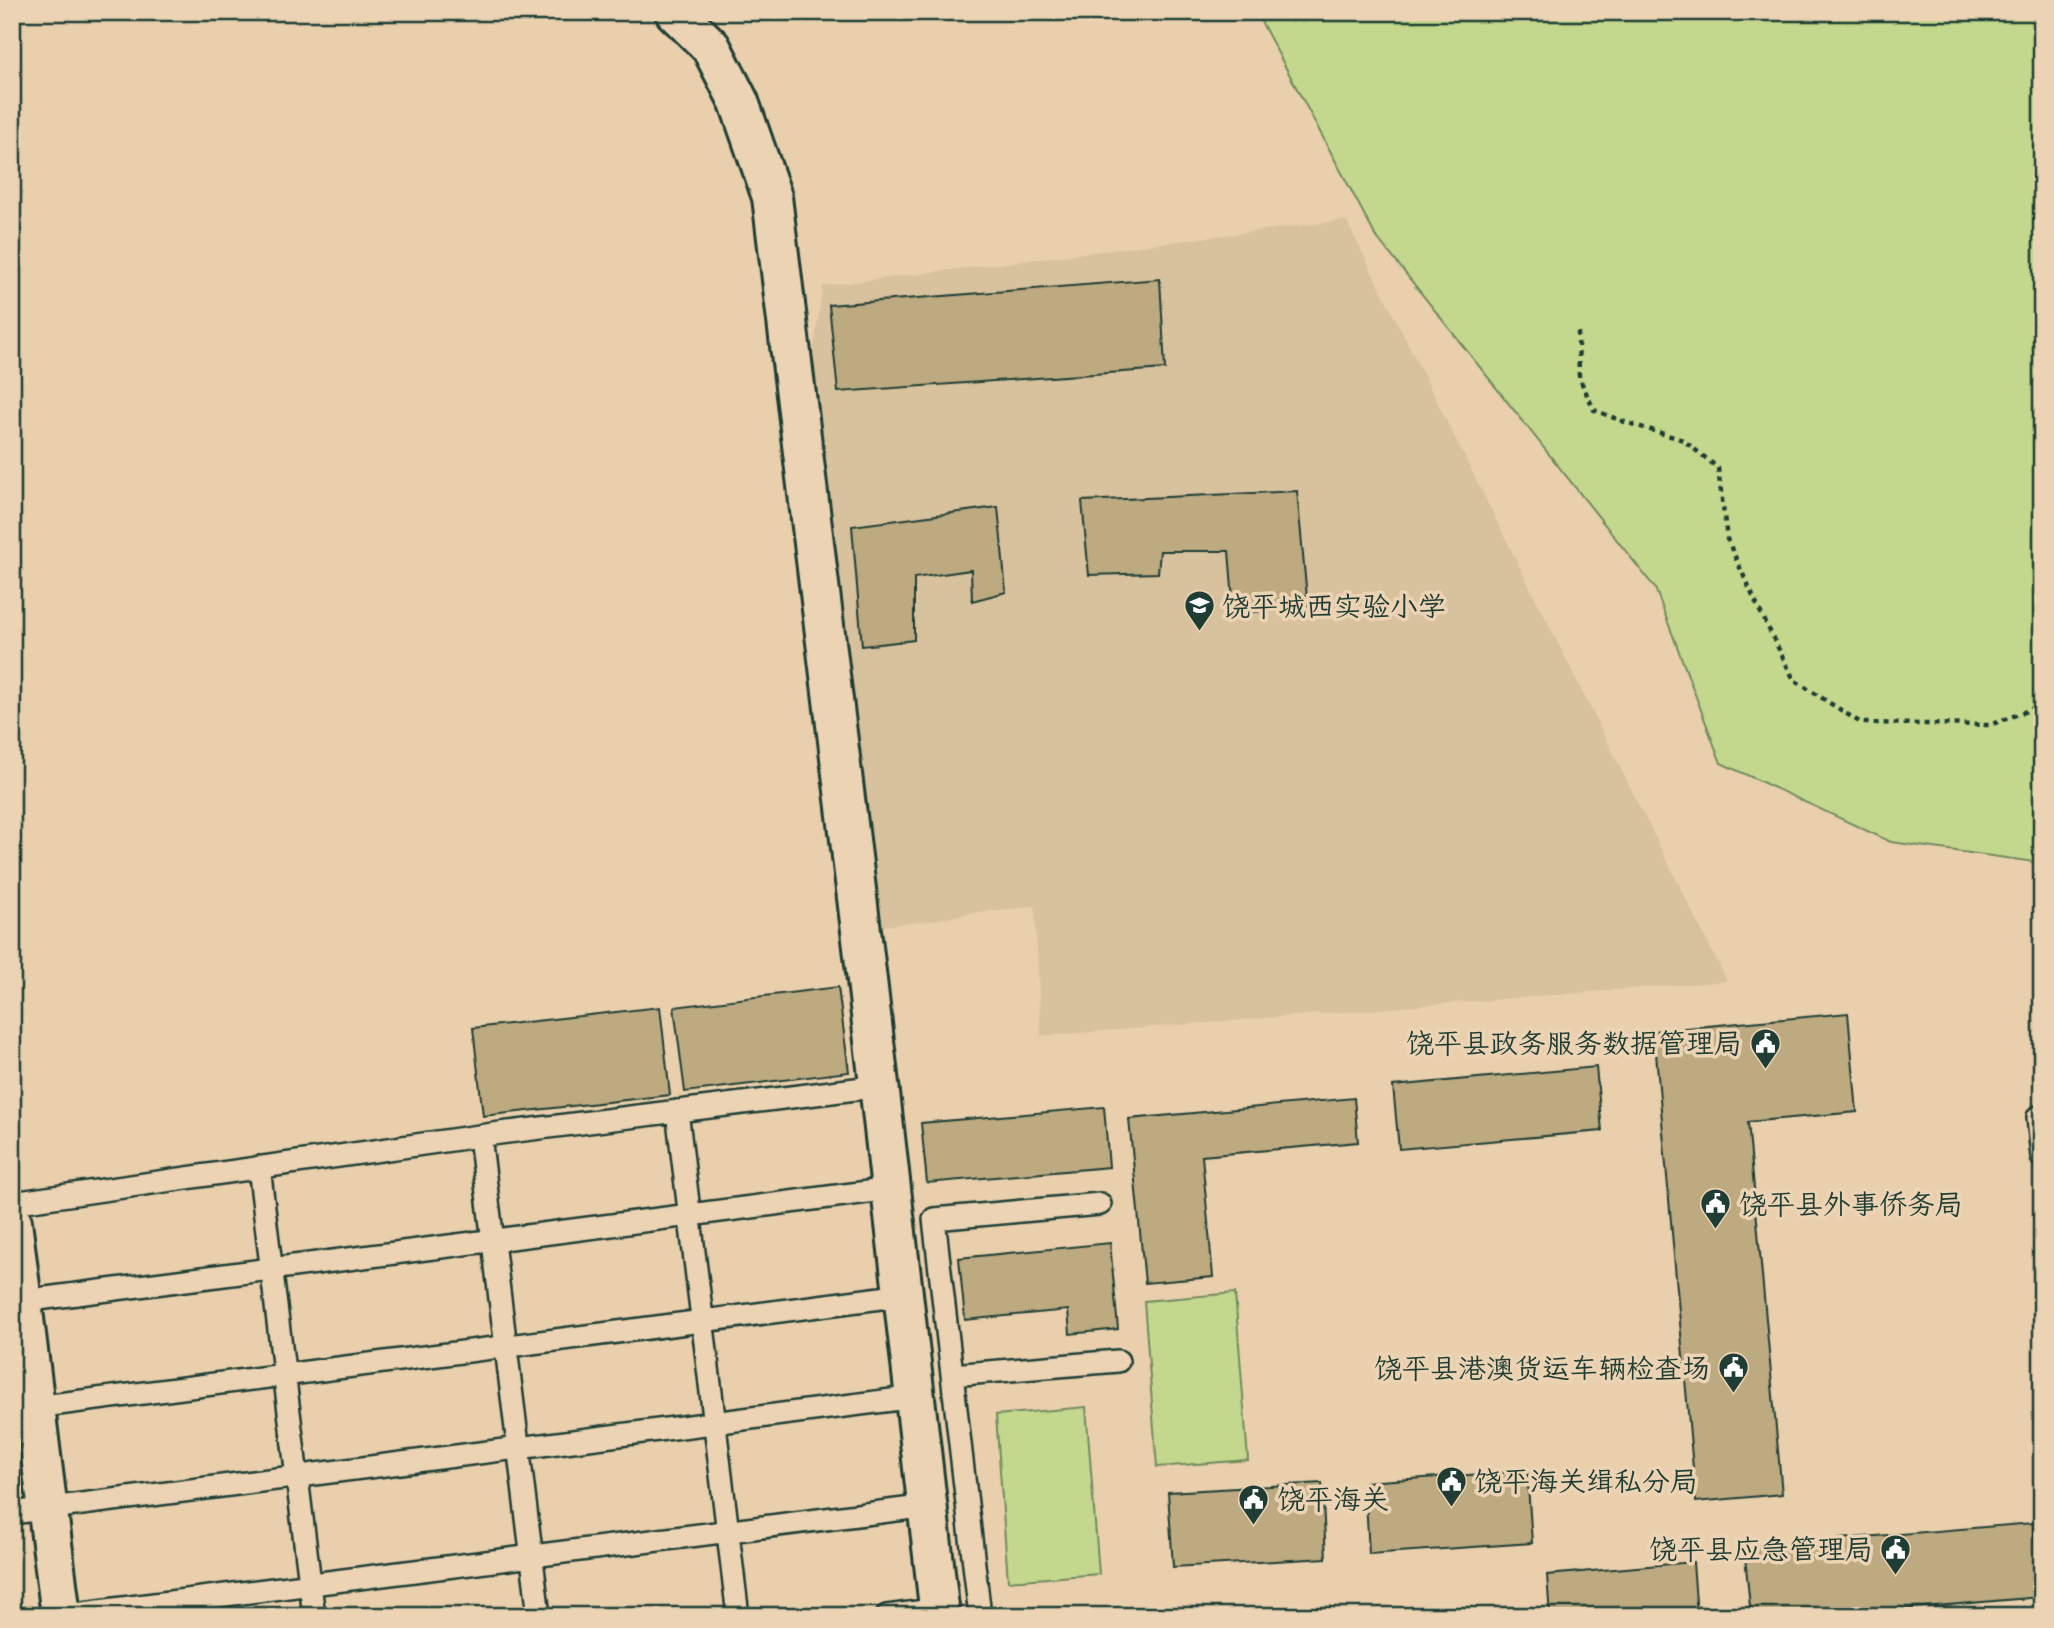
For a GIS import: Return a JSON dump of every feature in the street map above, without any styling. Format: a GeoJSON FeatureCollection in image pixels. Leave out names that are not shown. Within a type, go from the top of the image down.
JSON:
{"type":"FeatureCollection","features":[{"type":"Feature","properties":{"kind":"main road"},"geometry":{"type":"LineString","coordinates":[[675,12],[711,47],[717,58],[739,102],[772,197],[880,1086],[940,1612]]}},
{"type":"Feature","properties":{"kind":"main road"},"geometry":{"type":"LineString","coordinates":[[12,1222],[30,1511],[60,1616]]}},
{"type":"Feature","properties":{"kind":"lane"},"geometry":{"type":"LineString","coordinates":[[12,1203],[480,1136],[880,1086]]}},
{"type":"Feature","properties":{"kind":"lane"},"geometry":{"type":"LineString","coordinates":[[677,1111],[738,1616]]}},
{"type":"Feature","properties":{"kind":"lane"},"geometry":{"type":"LineString","coordinates":[[2038,1117],[2042,1157]]}},
{"type":"Feature","properties":{"kind":"lane"},"geometry":{"type":"LineString","coordinates":[[480,1136],[539,1616]]}},
{"type":"Feature","properties":{"kind":"lane"},"geometry":{"type":"LineString","coordinates":[[259,1167],[314,1616]]}},
{"type":"Feature","properties":{"kind":"lane"},"geometry":{"type":"LineString","coordinates":[[17,1302],[891,1189]]}},
{"type":"Feature","properties":{"kind":"lane"},"geometry":{"type":"LineString","coordinates":[[980,1616],[934,1219],[1100,1204]]}},
{"type":"Feature","properties":{"kind":"lane"},"geometry":{"type":"LineString","coordinates":[[24,1409],[904,1295]]}},
{"type":"Feature","properties":{"kind":"lane"},"geometry":{"type":"LineString","coordinates":[[952,1375],[1118,1360]]}},
{"type":"Feature","properties":{"kind":"lane"},"geometry":{"type":"LineString","coordinates":[[30,1511],[915,1397]]}},
{"type":"Feature","properties":{"kind":"lane"},"geometry":{"type":"LineString","coordinates":[[60,1616],[928,1506]]}},
{"type":"Feature","properties":{"kind":"lane"},"geometry":{"type":"LineString","coordinates":[[887,1616],[940,1612]]}},
{"type":"Feature","properties":{"kind":"path"},"geometry":{"type":"LineString","coordinates":[[1578,332],[1579,377],[1594,410],[1683,440],[1718,468],[1727,539],[1794,680],[1861,723],[1990,725],[2042,705]]}},
{"type":"Feature","properties":{"kind":"shaded area","name":"饶平城西实验小学"},"geometry":{"type":"Polygon","coordinates":[[[1346,220],[1727,981],[1041,1036],[1035,906],[882,926],[812,360],[823,286],[1346,220]]]}},
{"type":"Feature","properties":{"kind":"green space"},"geometry":{"type":"Polygon","coordinates":[[[1256,12],[2042,12],[2042,863],[1891,842],[1721,763],[1655,588],[1375,235],[1256,12]]]}},
{"type":"Feature","properties":{"kind":"green space"},"geometry":{"type":"Polygon","coordinates":[[[1235,1293],[1248,1460],[1157,1467],[1144,1301],[1235,1293]]]}},
{"type":"Feature","properties":{"kind":"green space"},"geometry":{"type":"Polygon","coordinates":[[[1086,1407],[1099,1574],[1008,1581],[996,1415],[1086,1407]]]}},
{"type":"Feature","properties":{"kind":"building"},"geometry":{"type":"Polygon","coordinates":[[[1160,279],[1165,369],[838,392],[829,305],[1160,279]]]}},
{"type":"Feature","properties":{"kind":"building"},"geometry":{"type":"Polygon","coordinates":[[[1297,491],[1308,609],[1234,613],[1229,551],[1160,551],[1158,573],[1089,575],[1082,501],[1297,491]]]}},
{"type":"Feature","properties":{"kind":"building"},"geometry":{"type":"Polygon","coordinates":[[[998,507],[1006,592],[972,601],[971,570],[914,578],[914,640],[862,646],[852,526],[998,507]]]}},
{"type":"Feature","properties":{"kind":"building"},"geometry":{"type":"Polygon","coordinates":[[[838,987],[849,1072],[685,1092],[674,1007],[838,987]]]}},
{"type":"Feature","properties":{"kind":"building"},"geometry":{"type":"Polygon","coordinates":[[[660,1007],[670,1095],[483,1116],[473,1028],[660,1007]]]}},
{"type":"Feature","properties":{"kind":"building"},"geometry":{"type":"Polygon","coordinates":[[[1848,1013],[1857,1112],[1748,1122],[1782,1494],[1696,1502],[1654,1031],[1848,1013]]]}},
{"type":"Feature","properties":{"kind":"building"},"geometry":{"type":"Polygon","coordinates":[[[1596,1067],[1602,1131],[1399,1149],[1393,1086],[1596,1067]]]}},
{"type":"Feature","properties":{"kind":"building"},"geometry":{"type":"Polygon","coordinates":[[[1354,1098],[1358,1142],[1202,1156],[1213,1277],[1145,1283],[1129,1119],[1354,1098]]]}},
{"type":"Feature","properties":{"kind":"building"},"geometry":{"type":"Polygon","coordinates":[[[1104,1107],[1109,1167],[927,1183],[921,1123],[1104,1107]]]}},
{"type":"Feature","properties":{"kind":"building"},"geometry":{"type":"Polygon","coordinates":[[[1110,1243],[1118,1329],[1070,1334],[1068,1310],[965,1320],[959,1258],[1110,1243]]]}},
{"type":"Feature","properties":{"kind":"building"},"geometry":{"type":"Polygon","coordinates":[[[1527,1471],[1532,1543],[1369,1554],[1365,1482],[1527,1471]]]}},
{"type":"Feature","properties":{"kind":"building"},"geometry":{"type":"Polygon","coordinates":[[[1322,1483],[1326,1558],[1173,1567],[1168,1492],[1322,1483]]]}},
{"type":"Feature","properties":{"kind":"building"},"geometry":{"type":"Polygon","coordinates":[[[2033,1523],[2040,1597],[1819,1616],[1751,1616],[1744,1547],[2033,1523]]]}},
{"type":"Feature","properties":{"kind":"building"},"geometry":{"type":"Polygon","coordinates":[[[1693,1562],[1697,1616],[1550,1616],[1547,1575],[1693,1562]]]}},
{"type":"Feature","properties":{"kind":"place","name":"饶平城西实验小学"},"geometry":{"type":"Point","coordinates":[1199,633]}},
{"type":"Feature","properties":{"kind":"place","name":"饶平县政务服务数据管理局"},"geometry":{"type":"Point","coordinates":[1765,1070]}},
{"type":"Feature","properties":{"kind":"place","name":"饶平县外事侨务局"},"geometry":{"type":"Point","coordinates":[1716,1231]}},
{"type":"Feature","properties":{"kind":"place","name":"饶平县港澳货运车辆检查场"},"geometry":{"type":"Point","coordinates":[1733,1395]}},
{"type":"Feature","properties":{"kind":"place","name":"饶平海关缉私分局"},"geometry":{"type":"Point","coordinates":[1451,1508]}},
{"type":"Feature","properties":{"kind":"place","name":"饶平海关"},"geometry":{"type":"Point","coordinates":[1254,1526]}},
{"type":"Feature","properties":{"kind":"place","name":"饶平县应急管理局"},"geometry":{"type":"Point","coordinates":[1896,1576]}}]}
